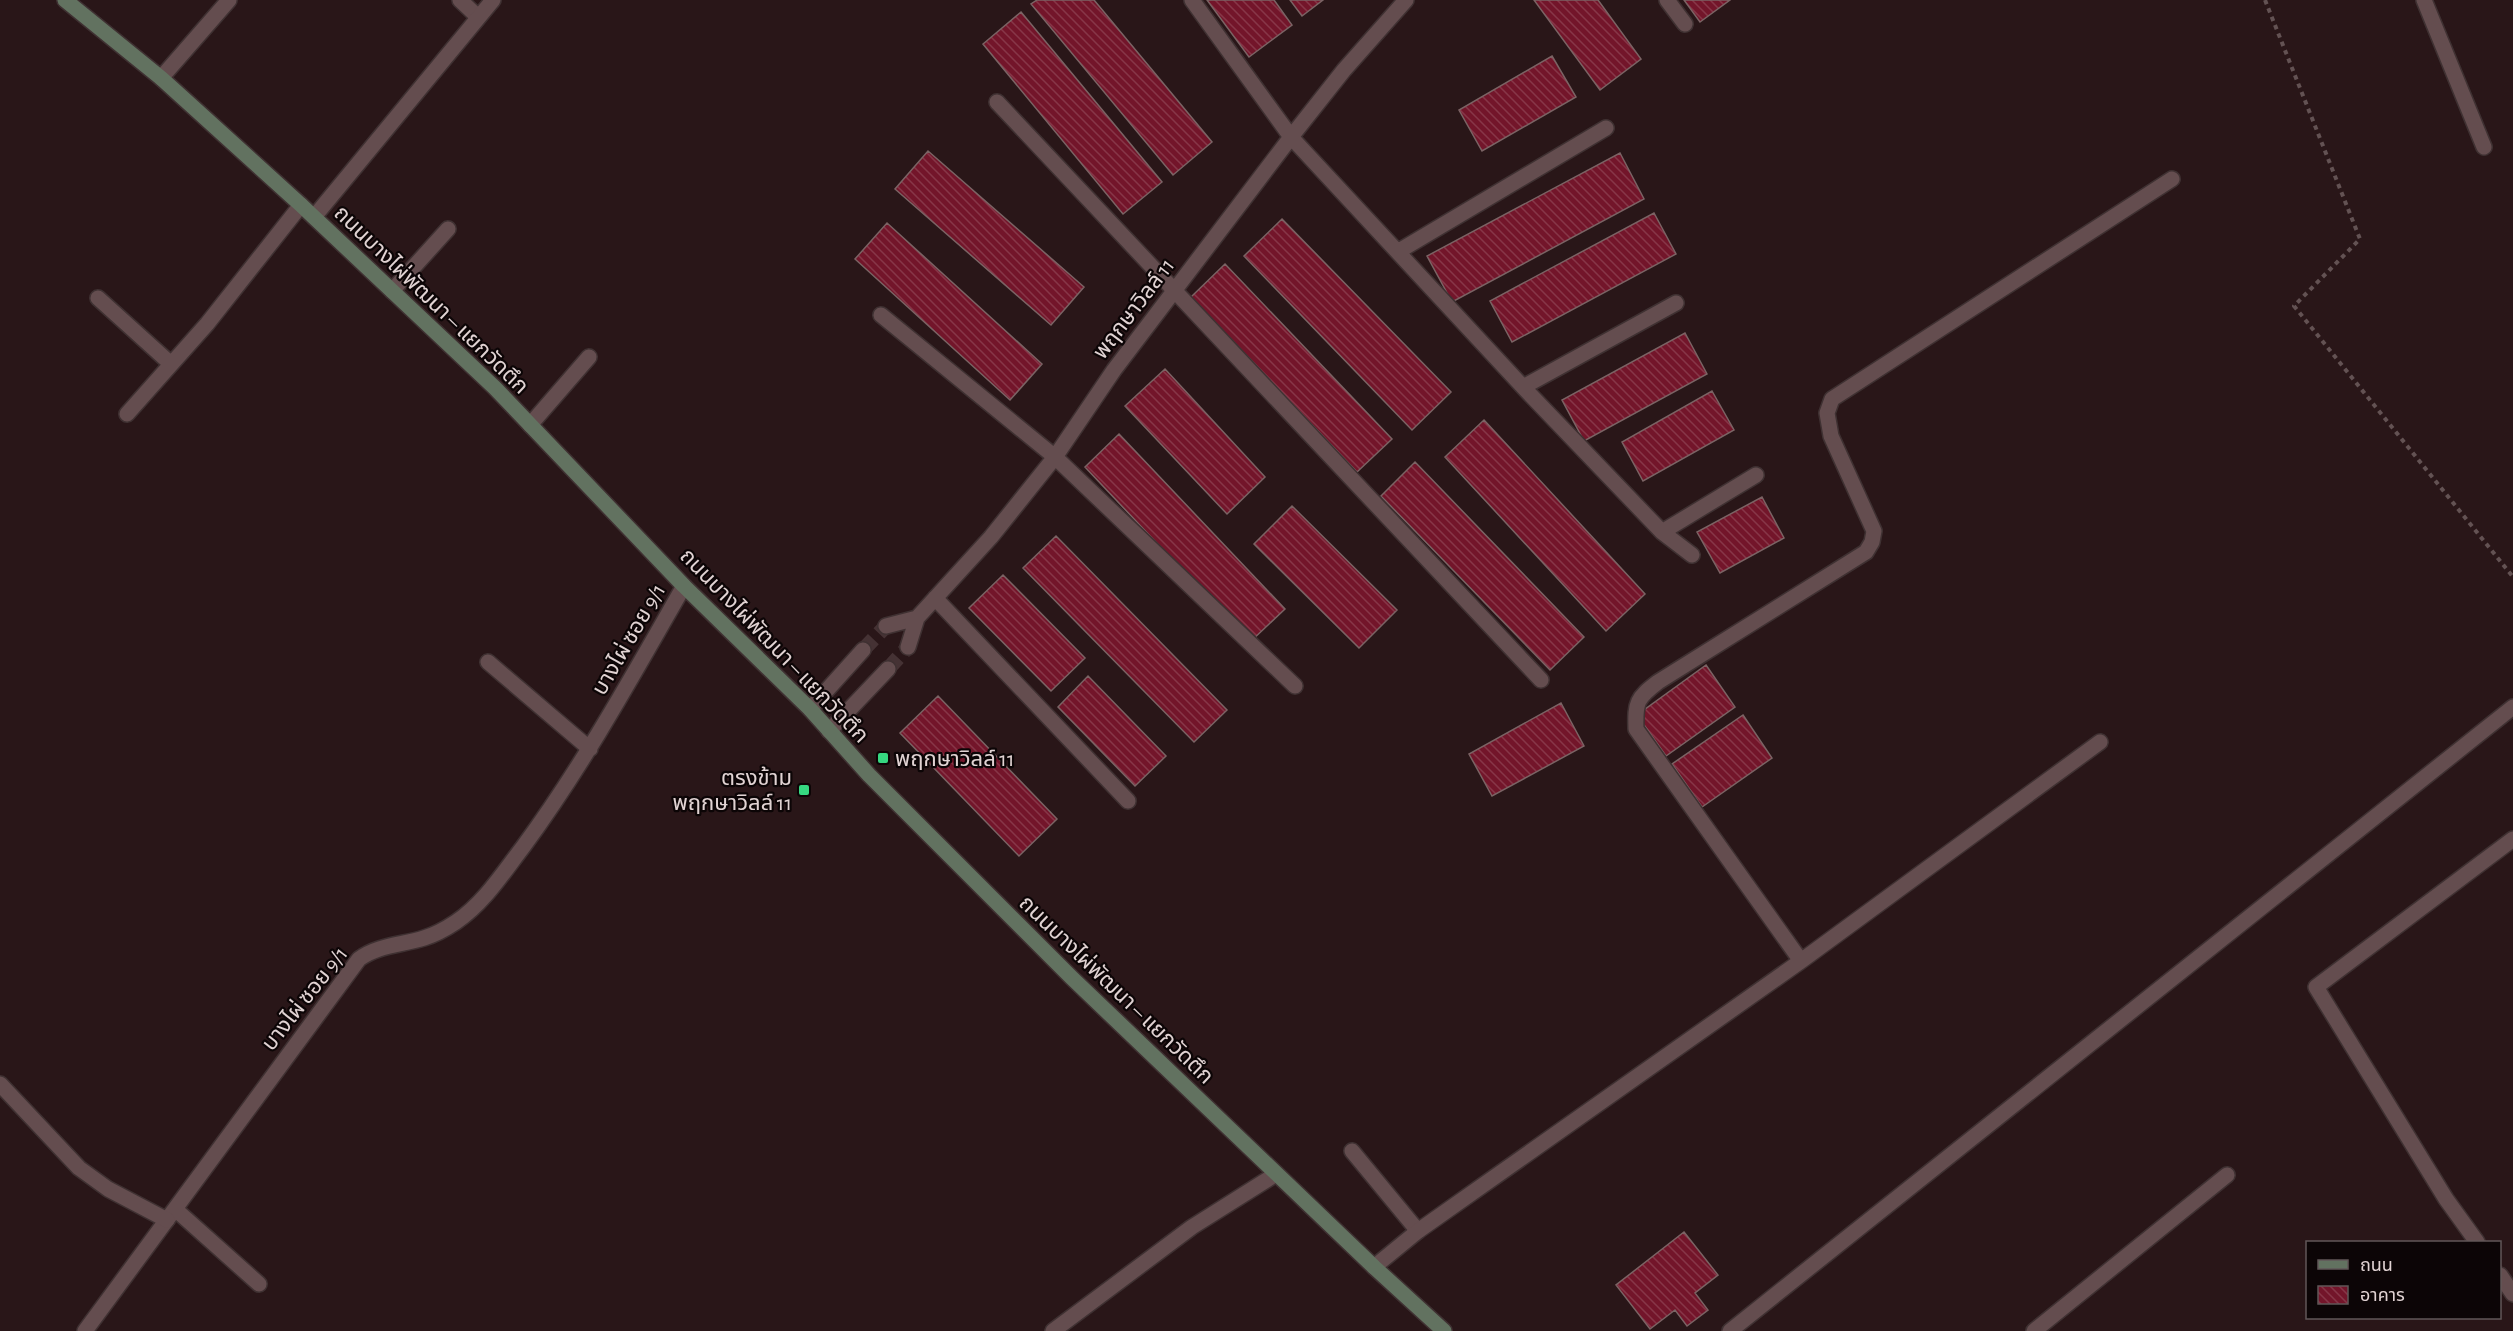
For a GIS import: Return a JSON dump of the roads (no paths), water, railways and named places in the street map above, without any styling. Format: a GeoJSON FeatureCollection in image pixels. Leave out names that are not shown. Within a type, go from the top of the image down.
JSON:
{"type":"FeatureCollection","features":[{"type":"Feature","properties":{"kind":"street","name":"ถนนบางไผ่พัฒนา – แยกวัดตึก"},"geometry":{"type":"LineString","coordinates":[[65,0],[161,78],[314,217],[495,388],[684,586],[810,709],[878,783],[1072,978],[1444,1331]]}},
{"type":"Feature","properties":{"kind":"street"},"geometry":{"type":"LineString","coordinates":[[161,78],[229,0]]}},
{"type":"Feature","properties":{"kind":"street"},"geometry":{"type":"LineString","coordinates":[[460,0],[478,17]]}},
{"type":"Feature","properties":{"kind":"street"},"geometry":{"type":"LineString","coordinates":[[314,217],[493,0]]}},
{"type":"Feature","properties":{"kind":"street"},"geometry":{"type":"LineString","coordinates":[[1192,0],[1291,137],[1523,387],[1662,532],[1692,555]]}},
{"type":"Feature","properties":{"kind":"street","name":"พฤกษาวิลล์ 11"},"geometry":{"type":"LineString","coordinates":[[917,618],[991,537],[1055,457],[1114,370],[1291,137],[1344,70],[1406,0]]}},
{"type":"Feature","properties":{"kind":"street"},"geometry":{"type":"LineString","coordinates":[[1667,0],[1685,24]]}},
{"type":"Feature","properties":{"kind":"street"},"geometry":{"type":"LineString","coordinates":[[2424,0],[2484,147]]}},
{"type":"Feature","properties":{"kind":"street"},"geometry":{"type":"LineString","coordinates":[[997,102],[1541,680]]}},
{"type":"Feature","properties":{"kind":"street"},"geometry":{"type":"LineString","coordinates":[[1399,251],[1606,128]]}},
{"type":"Feature","properties":{"kind":"street"},"geometry":{"type":"LineString","coordinates":[[1801,961],[1636,729],[1635,710],[1640,696],[1658,682],[1866,552],[1872,542],[1874,531],[1831,436],[1827,413],[1832,399],[2172,179]]}},
{"type":"Feature","properties":{"kind":"street"},"geometry":{"type":"LineString","coordinates":[[127,414],[207,324],[301,205]]}},
{"type":"Feature","properties":{"kind":"street"},"geometry":{"type":"LineString","coordinates":[[392,291],[448,229]]}},
{"type":"Feature","properties":{"kind":"street"},"geometry":{"type":"LineString","coordinates":[[98,297],[171,364]]}},
{"type":"Feature","properties":{"kind":"street"},"geometry":{"type":"LineString","coordinates":[[1523,387],[1676,303]]}},
{"type":"Feature","properties":{"kind":"street"},"geometry":{"type":"LineString","coordinates":[[881,315],[1055,457],[1295,686]]}},
{"type":"Feature","properties":{"kind":"street"},"geometry":{"type":"LineString","coordinates":[[530,425],[589,357]]}},
{"type":"Feature","properties":{"kind":"street"},"geometry":{"type":"LineString","coordinates":[[1662,532],[1756,475]]}},
{"type":"Feature","properties":{"kind":"street","name":"บางไผ่ ซอย 9/1"},"geometry":{"type":"LineString","coordinates":[[85,1331],[359,959],[369,951],[425,938],[456,922],[494,887],[590,749],[684,586]]}},
{"type":"Feature","properties":{"kind":"street"},"geometry":{"type":"LineString","coordinates":[[935,598],[1128,801]]}},
{"type":"Feature","properties":{"kind":"street"},"geometry":{"type":"LineString","coordinates":[[886,626],[917,618]]}},
{"type":"Feature","properties":{"kind":"street"},"geometry":{"type":"LineString","coordinates":[[908,647],[917,618]]}},
{"type":"Feature","properties":{"kind":"street"},"geometry":{"type":"LineString","coordinates":[[810,709],[863,650]]}},
{"type":"Feature","properties":{"kind":"street"},"geometry":{"type":"LineString","coordinates":[[488,662],[590,749]]}},
{"type":"Feature","properties":{"kind":"street"},"geometry":{"type":"LineString","coordinates":[[829,731],[888,669]]}},
{"type":"Feature","properties":{"kind":"street"},"geometry":{"type":"LineString","coordinates":[[1730,1331],[2513,707]]}},
{"type":"Feature","properties":{"kind":"street"},"geometry":{"type":"LineString","coordinates":[[1374,1267],[1418,1231],[1801,961],[2100,742]]}},
{"type":"Feature","properties":{"kind":"street"},"geometry":{"type":"LineString","coordinates":[[2476,1241],[2446,1199],[2316,987],[2513,839]]}},
{"type":"Feature","properties":{"kind":"street"},"geometry":{"type":"LineString","coordinates":[[0,1084],[79,1168],[108,1189],[171,1214],[259,1284]]}},
{"type":"Feature","properties":{"kind":"street"},"geometry":{"type":"LineString","coordinates":[[1352,1151],[1418,1231]]}},
{"type":"Feature","properties":{"kind":"street"},"geometry":{"type":"LineString","coordinates":[[1053,1331],[1192,1227],[1276,1174]]}},
{"type":"Feature","properties":{"kind":"street"},"geometry":{"type":"LineString","coordinates":[[2034,1331],[2227,1175]]}},
{"type":"Feature","properties":{"kind":"street"},"geometry":{"type":"LineString","coordinates":[[2501,1278],[2513,1294]]}},
{"type":"Feature","properties":{"kind":"tunnel"},"geometry":{"type":"LineString","coordinates":[[863,650],[886,626]]}},
{"type":"Feature","properties":{"kind":"tunnel"},"geometry":{"type":"LineString","coordinates":[[888,669],[908,647]]}},
{"type":"Feature","properties":{"kind":"place","name":"พฤกษาวิลล์ 11"},"geometry":{"type":"Point","coordinates":[883,758]}},
{"type":"Feature","properties":{"kind":"place","name":"ตรงข้าม พฤกษาวิลล์ 11"},"geometry":{"type":"Point","coordinates":[804,790]}}]}
